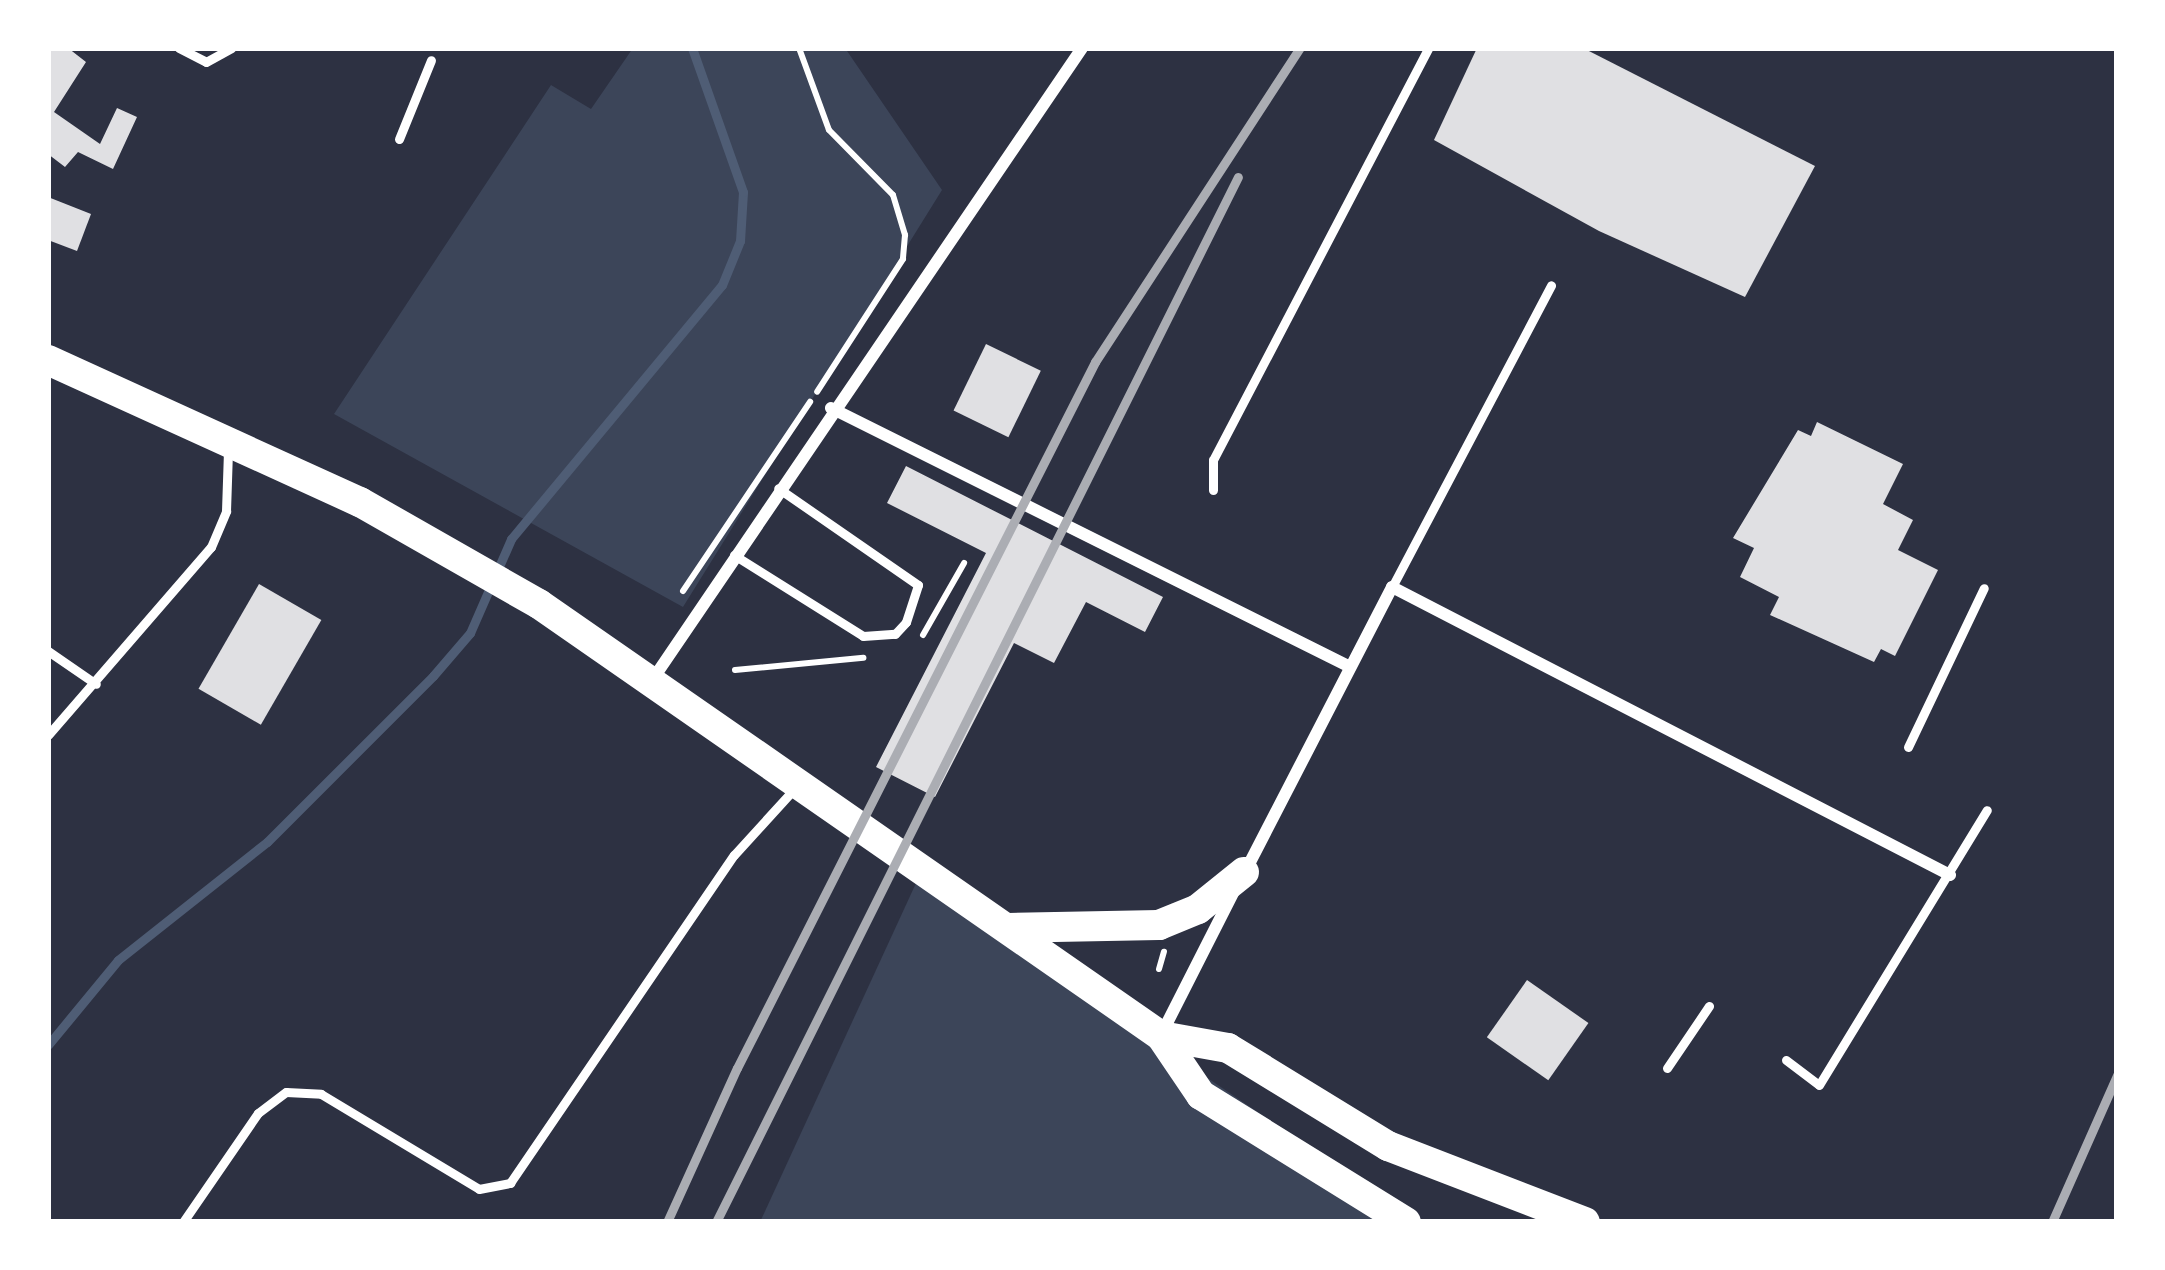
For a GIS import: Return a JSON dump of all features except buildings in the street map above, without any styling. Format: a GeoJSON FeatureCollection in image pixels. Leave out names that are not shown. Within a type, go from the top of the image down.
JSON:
{"type":"FeatureCollection","features":[{"type":"Feature","properties":{"kind":"main road"},"geometry":{"type":"LineString","coordinates":[[48,360],[462,557],[653,679],[797,785],[1161,1036],[1201,1095],[1406,1222]]}},
{"type":"Feature","properties":{"kind":"main road"},"geometry":{"type":"LineString","coordinates":[[1008,928],[1159,925],[1198,909],[1244,872]]}},
{"type":"Feature","properties":{"kind":"main road"},"geometry":{"type":"LineString","coordinates":[[1161,1036],[1228,1048],[1388,1147],[1585,1222]]}},
{"type":"Feature","properties":{"kind":"street"},"geometry":{"type":"LineString","coordinates":[[653,679],[831,408],[1082,48]]}},
{"type":"Feature","properties":{"kind":"street"},"geometry":{"type":"LineString","coordinates":[[831,408],[1350,667]]}},
{"type":"Feature","properties":{"kind":"street"},"geometry":{"type":"LineString","coordinates":[[1161,1036],[1392,587],[1950,875]]}},
{"type":"Feature","properties":{"kind":"lane"},"geometry":{"type":"LineString","coordinates":[[179,48],[206,62],[231,48]]}},
{"type":"Feature","properties":{"kind":"lane"},"geometry":{"type":"LineString","coordinates":[[1213,490],[1213,460],[1428,48]]}},
{"type":"Feature","properties":{"kind":"lane"},"geometry":{"type":"LineString","coordinates":[[399,140],[431,60]]}},
{"type":"Feature","properties":{"kind":"lane"},"geometry":{"type":"LineString","coordinates":[[1392,587],[1551,285]]}},
{"type":"Feature","properties":{"kind":"lane"},"geometry":{"type":"LineString","coordinates":[[48,735],[211,547],[226,511],[228,442]]}},
{"type":"Feature","properties":{"kind":"lane"},"geometry":{"type":"LineString","coordinates":[[734,554],[863,636],[896,634],[906,622],[920,601],[918,585],[778,488]]}},
{"type":"Feature","properties":{"kind":"lane"},"geometry":{"type":"LineString","coordinates":[[1908,747],[1984,588]]}},
{"type":"Feature","properties":{"kind":"lane"},"geometry":{"type":"LineString","coordinates":[[48,651],[96,684]]}},
{"type":"Feature","properties":{"kind":"lane"},"geometry":{"type":"LineString","coordinates":[[183,1222],[258,1112],[272,1098],[302,1090],[321,1094],[442,1172],[479,1189],[510,1183],[734,855],[797,785]]}},
{"type":"Feature","properties":{"kind":"lane"},"geometry":{"type":"LineString","coordinates":[[1786,1060],[1819,1085],[1987,810]]}},
{"type":"Feature","properties":{"kind":"lane"},"geometry":{"type":"LineString","coordinates":[[1667,1068],[1709,1006]]}},
{"type":"Feature","properties":{"kind":"path"},"geometry":{"type":"LineString","coordinates":[[677,600],[903,259],[902,212],[829,130],[799,48]]}},
{"type":"Feature","properties":{"kind":"path"},"geometry":{"type":"LineString","coordinates":[[1159,969],[1165,960]]}},
{"type":"Feature","properties":{"kind":"shaded area"},"geometry":{"type":"Polygon","coordinates":[[[633,48],[845,48],[942,190],[683,607],[334,414],[551,85],[591,109],[633,48]]]}},
{"type":"Feature","properties":{"kind":"shaded area"},"geometry":{"type":"Polygon","coordinates":[[[917,881],[1420,1222],[760,1222],[917,881]]]}},
{"type":"Feature","properties":{"kind":"waterway"},"geometry":{"type":"LineString","coordinates":[[48,1045],[118,960],[267,842],[433,676],[470,633],[511,539],[722,285],[740,241],[743,192],[692,48]]}},
{"type":"Feature","properties":{"kind":"railway"},"geometry":{"type":"LineString","coordinates":[[667,1222],[737,1068],[1095,362],[1300,48]]}},
{"type":"Feature","properties":{"kind":"railway"},"geometry":{"type":"LineString","coordinates":[[716,1222],[1238,177]]}},
{"type":"Feature","properties":{"kind":"railway"},"geometry":{"type":"LineString","coordinates":[[2052,1222],[2117,1075]]}}]}
